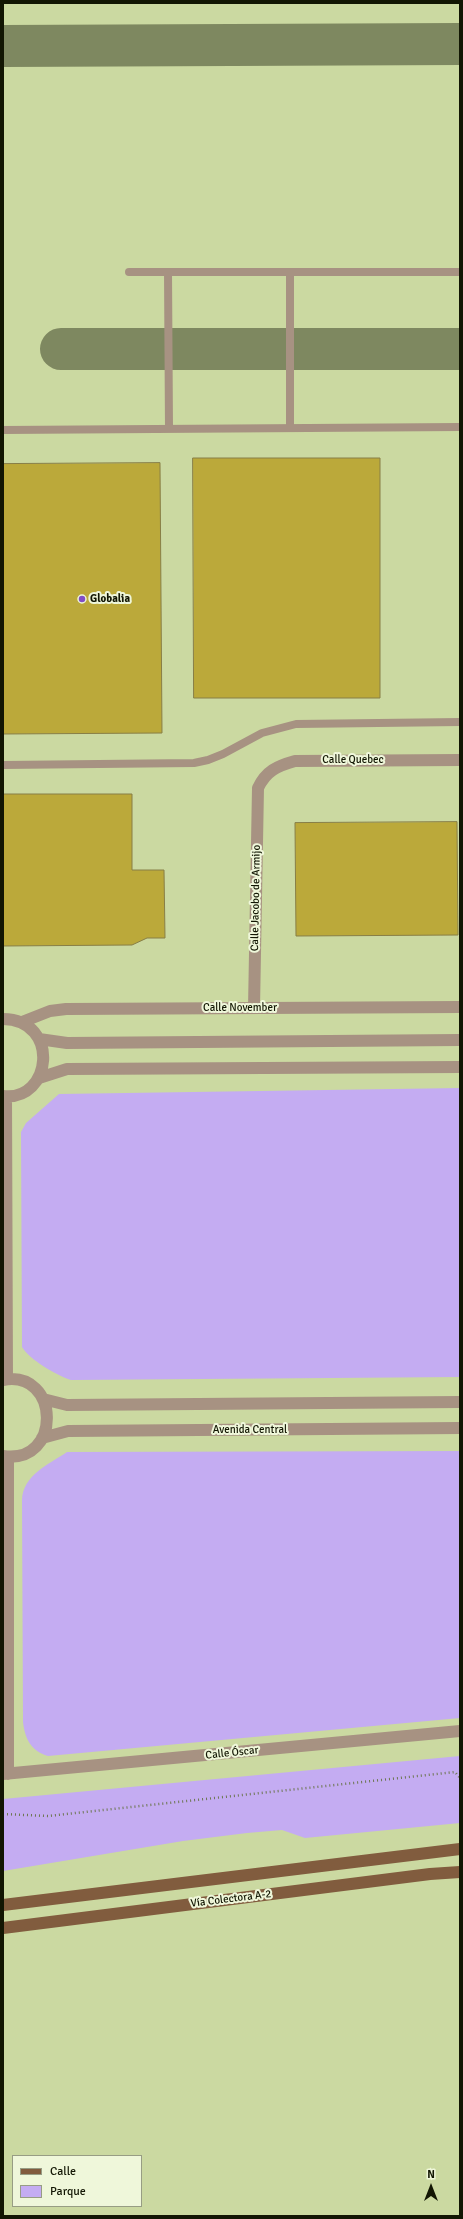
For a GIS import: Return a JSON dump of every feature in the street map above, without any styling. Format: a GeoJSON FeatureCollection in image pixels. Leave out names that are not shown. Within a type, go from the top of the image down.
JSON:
{"type":"FeatureCollection","features":[{"type":"Feature","properties":{"kind":"main road","name":"Vía Colectora A-2"},"geometry":{"type":"LineString","coordinates":[[3,1905],[460,1849]]}},
{"type":"Feature","properties":{"kind":"main road","name":"Vía Colectora A-2"},"geometry":{"type":"LineString","coordinates":[[3,1928],[430,1874],[460,1872]]}},
{"type":"Feature","properties":{"kind":"street","name":"Calle Quebec"},"geometry":{"type":"LineString","coordinates":[[258,788],[262,779],[270,770],[295,761],[460,760]]}},
{"type":"Feature","properties":{"kind":"street","name":"Calle Jacobo de Armijo"},"geometry":{"type":"LineString","coordinates":[[254,1008],[258,788]]}},
{"type":"Feature","properties":{"kind":"street","name":"Calle November"},"geometry":{"type":"LineString","coordinates":[[22,1022],[50,1011],[66,1009],[460,1006]]}},
{"type":"Feature","properties":{"kind":"street"},"geometry":{"type":"LineString","coordinates":[[3,1019],[22,1022],[32,1029],[39,1038],[44,1058],[39,1078],[30,1088],[19,1094],[5,1097],[5,1380],[28,1384],[36,1390],[43,1399],[48,1419],[42,1438],[33,1448],[22,1455],[6,1457],[6,1774]]}},
{"type":"Feature","properties":{"kind":"street"},"geometry":{"type":"LineString","coordinates":[[39,1038],[66,1043],[460,1040]]}},
{"type":"Feature","properties":{"kind":"street"},"geometry":{"type":"LineString","coordinates":[[39,1078],[66,1069],[460,1067]]}},
{"type":"Feature","properties":{"kind":"street"},"geometry":{"type":"LineString","coordinates":[[43,1399],[66,1405],[460,1402]]}},
{"type":"Feature","properties":{"kind":"street","name":"Avenida Central"},"geometry":{"type":"LineString","coordinates":[[42,1438],[68,1430],[460,1428]]}},
{"type":"Feature","properties":{"kind":"street","name":"Calle Óscar"},"geometry":{"type":"LineString","coordinates":[[6,1774],[460,1731]]}},
{"type":"Feature","properties":{"kind":"lane"},"geometry":{"type":"LineString","coordinates":[[129,272],[460,272]]}},
{"type":"Feature","properties":{"kind":"lane"},"geometry":{"type":"LineString","coordinates":[[168,272],[169,429]]}},
{"type":"Feature","properties":{"kind":"lane"},"geometry":{"type":"LineString","coordinates":[[290,272],[290,428]]}},
{"type":"Feature","properties":{"kind":"lane"},"geometry":{"type":"LineString","coordinates":[[3,430],[460,427]]}},
{"type":"Feature","properties":{"kind":"lane"},"geometry":{"type":"LineString","coordinates":[[3,765],[194,763],[208,760],[223,754],[262,733],[296,724],[460,722]]}},
{"type":"Feature","properties":{"kind":"path"},"geometry":{"type":"LineString","coordinates":[[3,1814],[48,1816],[455,1772],[460,1778]]}},
{"type":"Feature","properties":{"kind":"green space"},"geometry":{"type":"Polygon","coordinates":[[[460,1088],[460,1377],[71,1380],[58,1375],[44,1366],[31,1357],[22,1347],[21,1132],[26,1123],[59,1094],[460,1088]]]}},
{"type":"Feature","properties":{"kind":"green space"},"geometry":{"type":"Polygon","coordinates":[[[460,1451],[460,1718],[48,1756],[37,1751],[30,1744],[25,1734],[23,1722],[22,1500],[23,1491],[27,1484],[32,1477],[45,1466],[67,1452],[460,1451]]]}},
{"type":"Feature","properties":{"kind":"green space"},"geometry":{"type":"Polygon","coordinates":[[[460,1756],[460,1823],[305,1838],[282,1830],[247,1833],[183,1841],[3,1871],[3,1799],[460,1756]]]}},
{"type":"Feature","properties":{"kind":"building"},"geometry":{"type":"Polygon","coordinates":[[[193,458],[380,458],[380,698],[194,698],[193,458]]]}},
{"type":"Feature","properties":{"kind":"building","name":"Globalia"},"geometry":{"type":"Polygon","coordinates":[[[160,463],[162,733],[3,734],[3,464],[160,463]]]}},
{"type":"Feature","properties":{"kind":"building"},"geometry":{"type":"Polygon","coordinates":[[[3,794],[132,794],[132,870],[164,870],[165,938],[147,938],[132,945],[3,946],[3,794]]]}},
{"type":"Feature","properties":{"kind":"building"},"geometry":{"type":"Polygon","coordinates":[[[457,822],[458,935],[296,936],[295,823],[457,822]]]}},
{"type":"Feature","properties":{"kind":"taxiway"},"geometry":{"type":"LineString","coordinates":[[3,46],[460,44]]}},
{"type":"Feature","properties":{"kind":"taxiway"},"geometry":{"type":"LineString","coordinates":[[61,349],[460,349]]}},
{"type":"Feature","properties":{"kind":"place","name":"Globalia"},"geometry":{"type":"Point","coordinates":[82,599]}}]}
